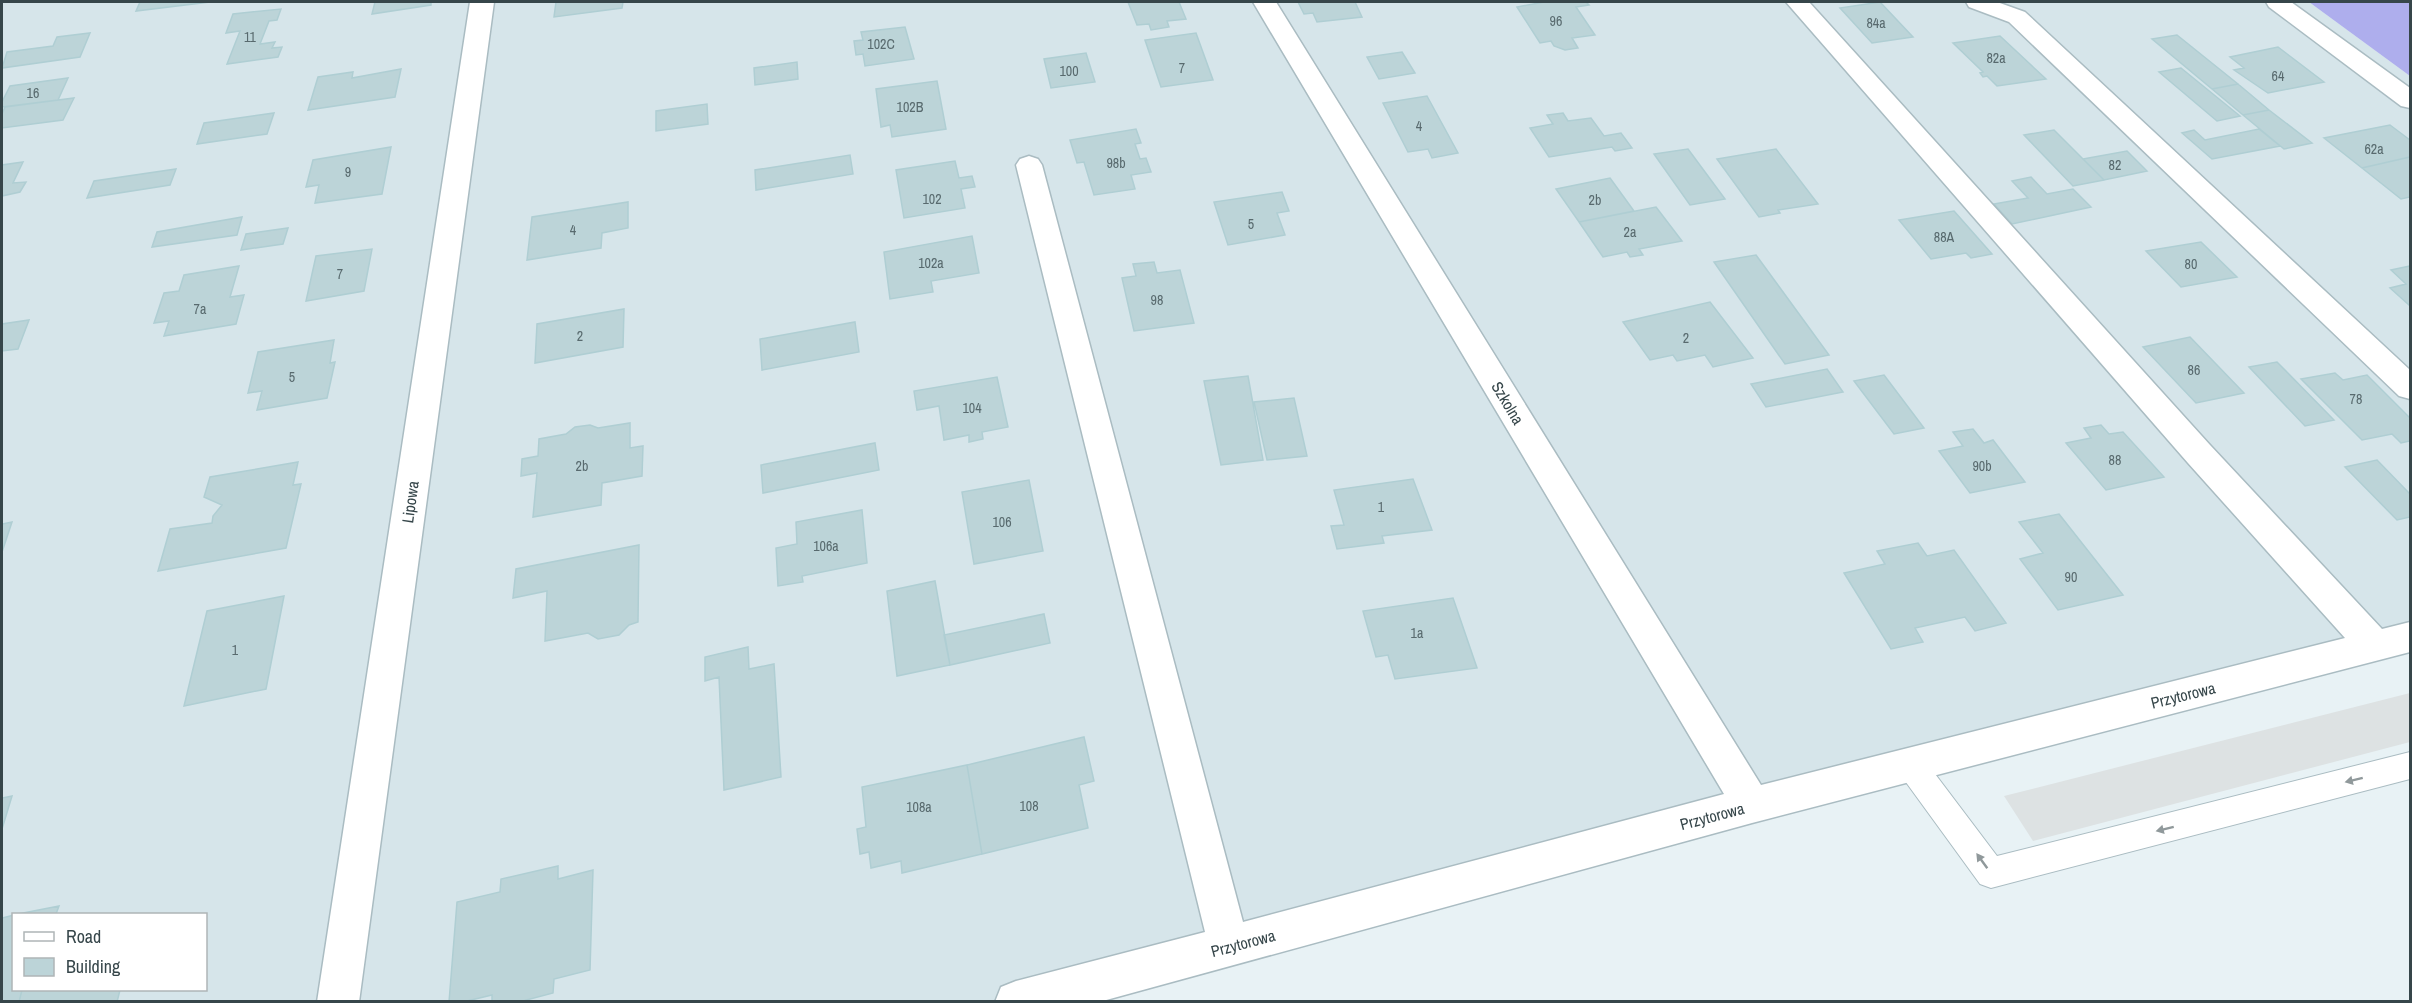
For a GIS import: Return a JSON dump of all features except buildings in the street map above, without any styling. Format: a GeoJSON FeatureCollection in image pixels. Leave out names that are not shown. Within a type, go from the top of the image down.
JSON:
{"type":"FeatureCollection","features":[{"type":"Feature","properties":{"kind":"street","name":"Lipowa"},"geometry":{"type":"LineString","coordinates":[[338,1002],[482,2]]}},
{"type":"Feature","properties":{"kind":"street","name":"Szkolna"},"geometry":{"type":"LineString","coordinates":[[1264,2],[1752,805]]}},
{"type":"Feature","properties":{"kind":"street"},"geometry":{"type":"LineString","coordinates":[[1797,2],[2122,368],[2375,646]]}},
{"type":"Feature","properties":{"kind":"street"},"geometry":{"type":"LineString","coordinates":[[1977,2],[2017,17],[2410,388]]}},
{"type":"Feature","properties":{"kind":"street"},"geometry":{"type":"LineString","coordinates":[[2277,2],[2410,100]]}},
{"type":"Feature","properties":{"kind":"street"},"geometry":{"type":"LineString","coordinates":[[1029,165],[1228,947]]}},
{"type":"Feature","properties":{"kind":"street","name":"Przytorowa"},"geometry":{"type":"LineString","coordinates":[[1016,1002],[1752,805],[2410,637]]}},
{"type":"Feature","properties":{"kind":"lane"},"geometry":{"type":"LineString","coordinates":[[1910,764],[1991,873],[2410,766]]}},
{"type":"Feature","properties":{"kind":"shaded area"},"geometry":{"type":"Polygon","coordinates":[[[2,2],[2309,2],[2410,76],[2410,637],[1752,805],[1016,1001],[2,1002],[2,2]]]}},
{"type":"Feature","properties":{"kind":"shaded area"},"geometry":{"type":"Polygon","coordinates":[[[2309,2],[2410,2],[2410,76],[2309,2]]]}},
{"type":"Feature","properties":{"kind":"shaded area"},"geometry":{"type":"Polygon","coordinates":[[[2410,693],[2410,742],[2033,841],[2004,796],[2410,693]]]}}]}
